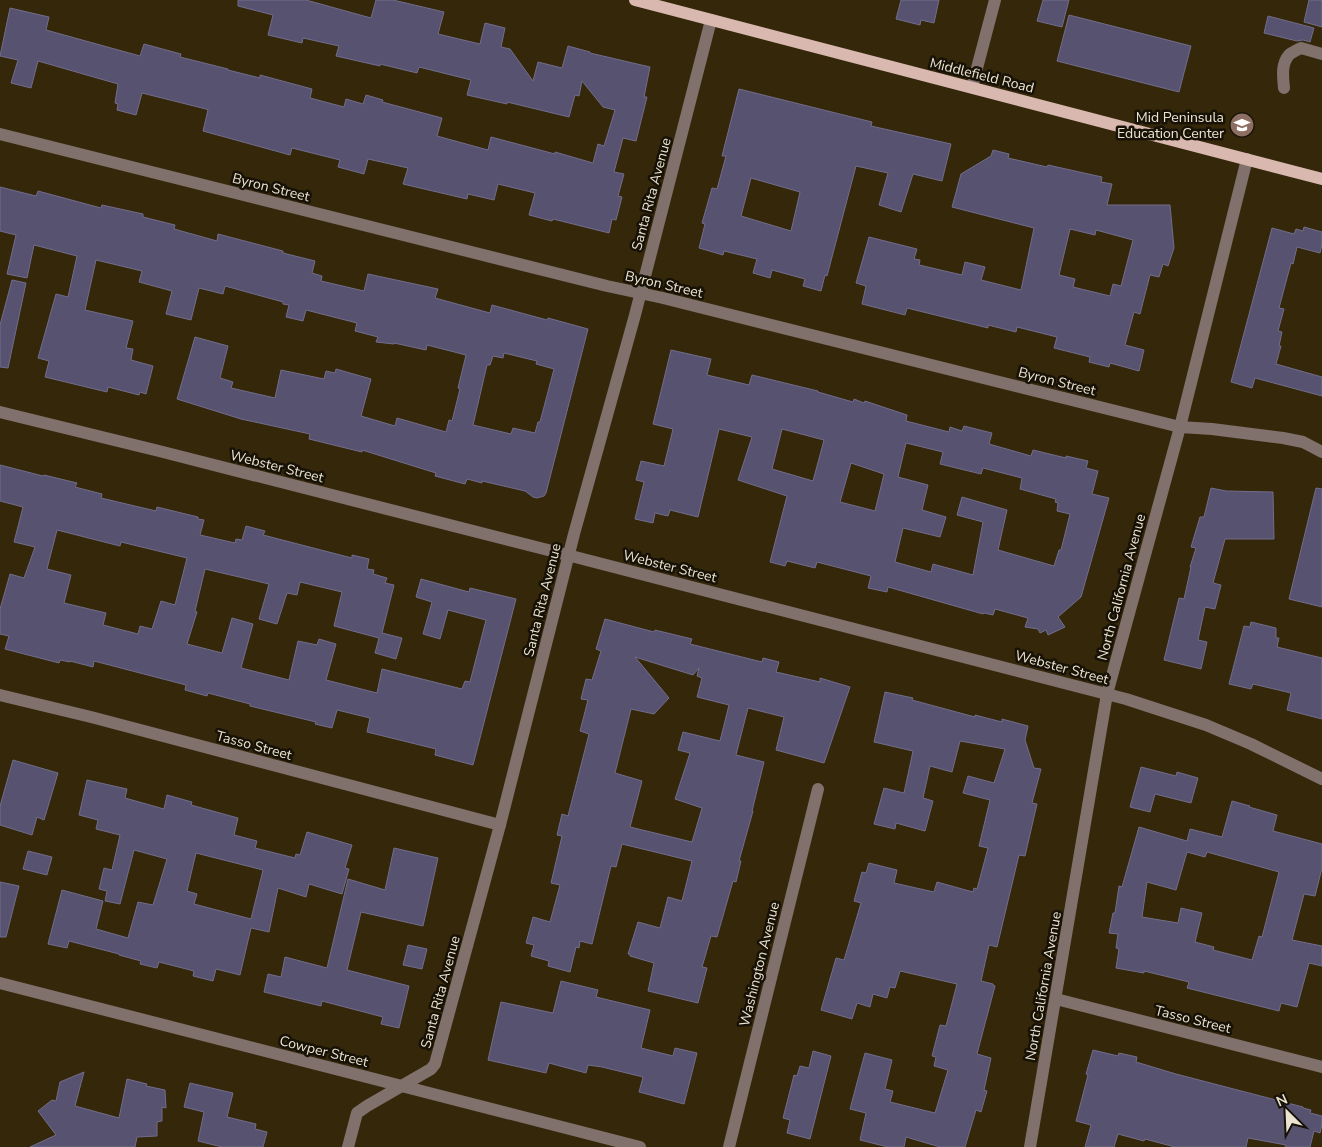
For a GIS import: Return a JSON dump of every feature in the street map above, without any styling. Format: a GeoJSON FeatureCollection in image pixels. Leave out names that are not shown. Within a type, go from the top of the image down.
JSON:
{"type":"FeatureCollection","features":[{"type":"Feature","properties":{"kind":"main road","name":"Middlefield Road"},"geometry":{"type":"LineString","coordinates":[[635,0],[1322,179]]}},
{"type":"Feature","properties":{"kind":"street"},"geometry":{"type":"LineString","coordinates":[[972,87],[995,0]]}},
{"type":"Feature","properties":{"kind":"street","name":"Santa Rita Avenue"},"geometry":{"type":"LineString","coordinates":[[348,1147],[357,1114],[367,1106],[431,1069],[436,1064],[500,825],[568,556],[640,292],[711,20]]}},
{"type":"Feature","properties":{"kind":"street"},"geometry":{"type":"LineString","coordinates":[[1284,88],[1282,73],[1285,62],[1290,54],[1300,48],[1322,54]]}},
{"type":"Feature","properties":{"kind":"street","name":"Byron Street"},"geometry":{"type":"LineString","coordinates":[[0,134],[1180,427],[1283,438],[1303,442],[1322,452]]}},
{"type":"Feature","properties":{"kind":"street","name":"North California Avenue"},"geometry":{"type":"LineString","coordinates":[[1030,1147],[1107,694],[1180,427],[1247,159]]}},
{"type":"Feature","properties":{"kind":"street","name":"Webster Street"},"geometry":{"type":"LineString","coordinates":[[0,412],[1107,694],[1206,725],[1251,744],[1322,780]]}},
{"type":"Feature","properties":{"kind":"street","name":"Tasso Street"},"geometry":{"type":"LineString","coordinates":[[0,695],[500,825]]}},
{"type":"Feature","properties":{"kind":"street","name":"Washington Avenue"},"geometry":{"type":"LineString","coordinates":[[729,1147],[818,789]]}},
{"type":"Feature","properties":{"kind":"street","name":"Cowper Street"},"geometry":{"type":"LineString","coordinates":[[0,984],[640,1147]]}},
{"type":"Feature","properties":{"kind":"street","name":"Tasso Street"},"geometry":{"type":"LineString","coordinates":[[1056,1000],[1322,1067]]}},
{"type":"Feature","properties":{"kind":"building"},"geometry":{"type":"Polygon","coordinates":[[[238,0],[306,0],[371,18],[376,0],[393,0],[444,12],[438,34],[480,44],[485,23],[505,28],[501,47],[510,49],[533,81],[538,62],[562,68],[568,46],[650,67],[644,97],[647,97],[636,141],[623,138],[614,172],[624,174],[618,196],[622,197],[616,220],[612,219],[609,233],[529,215],[535,193],[498,184],[494,200],[468,194],[467,199],[403,184],[408,168],[368,159],[364,174],[338,167],[340,160],[292,148],[290,155],[203,131],[208,110],[142,93],[136,115],[117,110],[118,104],[115,103],[118,84],[38,61],[31,88],[11,83],[18,60],[0,56],[10,8],[49,17],[46,30],[140,56],[144,44],[181,54],[180,57],[228,70],[260,78],[260,75],[312,89],[310,98],[344,107],[346,99],[363,104],[366,95],[383,100],[382,102],[442,118],[437,136],[488,150],[491,137],[593,163],[598,144],[604,146],[615,110],[603,107],[582,81],[579,96],[575,95],[569,117],[507,102],[507,104],[467,95],[471,80],[419,67],[417,73],[380,64],[380,66],[336,56],[339,46],[303,38],[302,43],[268,35],[273,15],[238,6],[238,0]]]}},
{"type":"Feature","properties":{"kind":"building"},"geometry":{"type":"Polygon","coordinates":[[[901,0],[939,0],[934,23],[921,20],[920,25],[896,19],[901,0]]]}},
{"type":"Feature","properties":{"kind":"building"},"geometry":{"type":"Polygon","coordinates":[[[1043,0],[1069,0],[1062,27],[1037,21],[1043,0]]]}},
{"type":"Feature","properties":{"kind":"building"},"geometry":{"type":"Polygon","coordinates":[[[1309,0],[1322,0],[1322,27],[1304,22],[1309,0]]]}},
{"type":"Feature","properties":{"kind":"building"},"geometry":{"type":"Polygon","coordinates":[[[1069,15],[1191,46],[1179,92],[1057,61],[1069,15]]]}},
{"type":"Feature","properties":{"kind":"building"},"geometry":{"type":"Polygon","coordinates":[[[1268,16],[1314,28],[1310,42],[1297,41],[1264,33],[1268,16]]]}},
{"type":"Feature","properties":{"kind":"building"},"geometry":{"type":"Polygon","coordinates":[[[739,89],[872,122],[871,126],[951,144],[942,181],[913,174],[901,212],[879,205],[888,173],[856,166],[827,276],[825,275],[821,291],[803,286],[805,279],[772,270],[770,278],[753,273],[757,259],[724,251],[723,255],[699,248],[705,224],[702,223],[712,188],[717,189],[726,156],[722,156],[739,89]],[[751,178],[741,216],[791,231],[800,192],[751,178]]]}},
{"type":"Feature","properties":{"kind":"building"},"geometry":{"type":"Polygon","coordinates":[[[993,150],[1009,154],[1008,158],[1102,177],[1101,182],[1112,184],[1107,205],[1170,205],[1174,248],[1168,266],[1163,264],[1159,277],[1150,275],[1140,314],[1134,312],[1125,345],[1144,350],[1139,371],[1110,363],[1109,367],[1089,362],[1090,357],[1054,348],[1057,337],[1017,327],[1016,332],[988,325],[988,328],[907,308],[905,315],[862,304],[866,286],[856,283],[869,237],[917,249],[914,259],[920,260],[919,265],[962,275],[965,262],[985,267],[981,280],[1021,290],[1034,228],[952,207],[961,174],[991,156],[993,150]],[[1070,229],[1059,275],[1075,279],[1073,287],[1110,296],[1113,284],[1121,286],[1133,240],[1096,230],[1095,235],[1070,229]]]}},
{"type":"Feature","properties":{"kind":"building"},"geometry":{"type":"Polygon","coordinates":[[[0,187],[36,196],[38,191],[101,208],[102,205],[143,214],[143,217],[175,225],[174,229],[217,241],[218,234],[315,261],[312,273],[322,276],[321,281],[364,291],[368,274],[438,289],[435,298],[490,313],[492,305],[588,329],[546,493],[544,496],[537,498],[525,491],[482,481],[482,483],[467,479],[465,484],[435,476],[436,473],[362,450],[362,452],[309,439],[310,434],[241,419],[177,399],[195,337],[228,346],[220,378],[233,382],[231,388],[275,398],[281,370],[324,379],[326,371],[335,373],[336,369],[371,379],[361,416],[395,426],[397,418],[446,432],[449,420],[452,421],[466,355],[427,345],[426,350],[394,343],[376,342],[378,337],[355,331],[357,323],[306,310],[303,321],[286,317],[289,305],[225,286],[223,294],[199,288],[191,320],[166,314],[172,291],[139,282],[142,271],[96,260],[85,310],[133,321],[126,348],[133,349],[131,360],[153,366],[146,394],[140,392],[139,395],[108,387],[107,392],[45,377],[49,361],[38,358],[56,294],[68,297],[77,256],[34,245],[27,278],[7,274],[16,235],[0,231],[0,187]],[[504,353],[503,358],[493,356],[490,365],[487,365],[473,425],[511,434],[513,428],[535,433],[538,422],[540,422],[554,369],[536,364],[537,361],[504,353]]]}},
{"type":"Feature","properties":{"kind":"building"},"geometry":{"type":"Polygon","coordinates":[[[1304,227],[1322,232],[1322,244],[1320,253],[1297,247],[1279,308],[1284,309],[1278,331],[1282,332],[1279,346],[1281,346],[1276,364],[1322,377],[1322,396],[1255,378],[1252,388],[1231,382],[1272,228],[1294,234],[1296,229],[1303,231],[1304,227]]]}},
{"type":"Feature","properties":{"kind":"building"},"geometry":{"type":"Polygon","coordinates":[[[12,280],[26,283],[8,368],[0,367],[0,325],[12,280]]]}},
{"type":"Feature","properties":{"kind":"building"},"geometry":{"type":"Polygon","coordinates":[[[671,350],[711,359],[707,375],[749,385],[752,375],[818,391],[853,402],[854,399],[864,403],[865,401],[907,415],[906,421],[949,432],[950,427],[962,431],[964,426],[992,433],[989,444],[1031,456],[1033,450],[1088,461],[1086,468],[1098,471],[1092,494],[1109,498],[1081,597],[1058,617],[1065,627],[1048,635],[1046,630],[1040,633],[1038,629],[1025,627],[1028,618],[995,609],[993,615],[983,614],[888,587],[887,592],[868,588],[871,576],[817,562],[815,568],[787,561],[785,566],[770,562],[787,496],[738,480],[752,437],[719,429],[698,517],[670,510],[668,516],[655,513],[653,523],[635,519],[644,482],[636,480],[641,461],[664,466],[673,429],[653,424],[671,350]],[[782,429],[772,469],[813,481],[824,440],[782,429]],[[906,443],[898,477],[928,485],[922,510],[946,517],[940,537],[903,528],[895,562],[931,572],[933,564],[973,575],[983,522],[957,515],[962,497],[1007,510],[998,550],[1054,566],[1059,550],[1061,550],[1070,514],[1057,511],[1058,503],[1055,502],[1056,499],[1020,489],[1022,478],[983,468],[981,474],[940,464],[943,452],[906,443]],[[851,463],[840,502],[875,511],[884,474],[851,463]]]}},
{"type":"Feature","properties":{"kind":"building"},"geometry":{"type":"Polygon","coordinates":[[[0,465],[77,483],[75,487],[102,494],[101,498],[156,511],[157,507],[198,517],[198,519],[204,520],[200,535],[235,543],[236,539],[242,540],[246,526],[265,531],[263,535],[352,558],[352,555],[369,559],[367,569],[374,570],[373,574],[387,578],[385,583],[394,585],[382,633],[402,638],[396,659],[375,653],[379,638],[334,626],[342,592],[300,582],[297,595],[287,593],[277,624],[259,619],[269,584],[205,569],[195,611],[197,612],[187,644],[222,653],[232,618],[253,624],[241,668],[289,680],[298,641],[317,645],[319,639],[336,644],[326,680],[377,693],[382,669],[462,689],[465,681],[470,682],[486,620],[448,610],[440,639],[423,634],[432,602],[416,597],[421,579],[469,592],[470,588],[516,599],[473,765],[435,755],[436,749],[367,732],[370,718],[337,710],[332,728],[208,693],[207,696],[185,690],[186,685],[94,661],[93,667],[70,661],[60,660],[59,663],[5,649],[9,636],[0,634],[0,609],[10,574],[24,578],[35,547],[14,542],[23,507],[0,501],[0,465]],[[57,530],[47,569],[71,575],[64,603],[106,613],[103,625],[138,634],[140,626],[152,629],[161,601],[175,605],[187,558],[121,542],[120,546],[57,530]]]}},
{"type":"Feature","properties":{"kind":"building"},"geometry":{"type":"Polygon","coordinates":[[[1211,488],[1226,491],[1273,492],[1274,539],[1225,539],[1213,583],[1221,585],[1215,609],[1205,607],[1198,640],[1207,642],[1201,669],[1164,660],[1179,598],[1184,599],[1196,548],[1191,547],[1200,517],[1204,517],[1211,488]]]}},
{"type":"Feature","properties":{"kind":"building"},"geometry":{"type":"Polygon","coordinates":[[[1316,488],[1322,489],[1322,607],[1289,599],[1316,488]]]}},
{"type":"Feature","properties":{"kind":"building"},"geometry":{"type":"Polygon","coordinates":[[[605,619],[654,632],[655,630],[692,639],[690,644],[762,662],[763,658],[779,662],[776,672],[820,682],[820,678],[850,687],[824,763],[776,750],[784,717],[748,708],[736,755],[764,762],[739,861],[741,861],[736,882],[733,881],[717,937],[711,936],[702,967],[707,968],[698,1003],[648,991],[654,963],[628,954],[638,922],[660,928],[668,897],[682,901],[692,861],[622,844],[616,867],[611,866],[592,944],[580,941],[579,948],[576,947],[570,972],[548,966],[549,961],[531,956],[534,945],[526,943],[533,917],[550,922],[560,885],[551,883],[562,836],[557,835],[562,814],[568,816],[589,734],[580,731],[588,700],[581,699],[586,679],[592,680],[601,651],[596,649],[605,619]],[[635,657],[669,698],[654,714],[631,709],[615,773],[642,781],[630,827],[692,842],[702,808],[675,799],[690,753],[678,750],[683,732],[720,741],[729,705],[697,697],[702,678],[697,676],[699,668],[693,675],[635,657]]]}},
{"type":"Feature","properties":{"kind":"building"},"geometry":{"type":"Polygon","coordinates":[[[1251,622],[1276,628],[1276,638],[1279,638],[1277,647],[1322,658],[1322,719],[1287,710],[1291,693],[1253,684],[1251,689],[1229,684],[1244,626],[1250,627],[1251,622]]]}},
{"type":"Feature","properties":{"kind":"building"},"geometry":{"type":"Polygon","coordinates":[[[885,692],[913,698],[912,700],[975,717],[975,715],[1002,722],[1002,719],[1028,726],[1025,740],[1034,768],[1041,769],[1032,803],[1037,804],[1025,856],[1019,855],[997,947],[989,945],[981,981],[995,986],[977,1054],[991,1058],[984,1090],[987,1091],[981,1112],[976,1110],[965,1147],[940,1147],[906,1137],[904,1147],[888,1147],[860,1140],[866,1113],[850,1109],[865,1053],[892,1060],[885,1089],[893,1091],[890,1102],[935,1113],[948,1070],[934,1066],[936,1057],[932,1056],[940,1025],[946,1026],[957,984],[900,971],[895,988],[890,987],[887,998],[873,994],[870,1007],[857,1003],[852,1019],[821,1010],[836,958],[844,960],[861,903],[854,901],[862,872],[866,873],[869,863],[897,870],[894,883],[934,892],[937,882],[973,892],[974,888],[977,889],[988,848],[979,846],[990,800],[963,793],[968,776],[994,783],[1005,749],[960,741],[952,772],[930,766],[923,798],[933,801],[925,831],[896,823],[895,829],[874,824],[884,788],[904,793],[913,751],[874,742],[885,692]]]}},
{"type":"Feature","properties":{"kind":"building"},"geometry":{"type":"Polygon","coordinates":[[[13,760],[58,773],[44,820],[37,817],[32,835],[0,825],[0,806],[13,760]]]}},
{"type":"Feature","properties":{"kind":"building"},"geometry":{"type":"Polygon","coordinates":[[[1141,767],[1176,776],[1177,772],[1198,778],[1191,803],[1155,794],[1150,812],[1130,807],[1141,767]]]}},
{"type":"Feature","properties":{"kind":"building"},"geometry":{"type":"Polygon","coordinates":[[[87,780],[127,789],[125,798],[164,809],[167,795],[192,802],[191,805],[238,818],[234,835],[257,841],[255,848],[295,858],[296,854],[300,855],[307,832],[352,845],[345,868],[349,869],[342,894],[309,884],[306,897],[278,888],[269,932],[251,928],[240,975],[216,969],[213,981],[193,976],[194,971],[159,962],[157,968],[140,964],[141,961],[69,941],[67,948],[48,944],[62,890],[103,901],[96,929],[128,938],[138,902],[153,905],[167,859],[134,850],[120,904],[105,901],[107,891],[99,889],[104,868],[112,870],[120,835],[96,829],[98,820],[79,815],[87,780]],[[196,853],[187,891],[197,894],[194,904],[251,919],[263,870],[196,853]]]}},
{"type":"Feature","properties":{"kind":"building"},"geometry":{"type":"Polygon","coordinates":[[[1232,801],[1277,815],[1273,831],[1322,844],[1322,868],[1315,896],[1304,894],[1292,940],[1322,946],[1322,966],[1309,963],[1297,1007],[1281,1003],[1279,1011],[1187,988],[1189,982],[1144,971],[1144,973],[1116,968],[1119,949],[1116,948],[1118,934],[1109,933],[1113,913],[1115,913],[1119,886],[1122,887],[1139,827],[1187,841],[1190,829],[1222,837],[1232,801]],[[1187,852],[1176,890],[1147,882],[1142,917],[1178,923],[1181,908],[1202,913],[1195,942],[1214,947],[1213,950],[1252,960],[1259,936],[1262,937],[1279,872],[1207,852],[1205,857],[1187,852]]]}},
{"type":"Feature","properties":{"kind":"building"},"geometry":{"type":"Polygon","coordinates":[[[394,848],[438,858],[423,926],[361,912],[347,970],[409,986],[399,1028],[381,1024],[383,1017],[322,1001],[321,1006],[264,992],[268,974],[281,977],[285,957],[327,968],[348,879],[385,890],[394,848]]]}},
{"type":"Feature","properties":{"kind":"building"},"geometry":{"type":"Polygon","coordinates":[[[28,851],[52,857],[47,875],[23,869],[28,851]]]}},
{"type":"Feature","properties":{"kind":"building"},"geometry":{"type":"Polygon","coordinates":[[[0,882],[19,886],[6,937],[0,937],[0,882]]]}},
{"type":"Feature","properties":{"kind":"building"},"geometry":{"type":"Polygon","coordinates":[[[408,945],[427,949],[422,969],[403,965],[408,945]]]}},
{"type":"Feature","properties":{"kind":"building"},"geometry":{"type":"Polygon","coordinates":[[[561,981],[598,990],[596,997],[650,1010],[641,1048],[673,1056],[675,1048],[697,1053],[684,1104],[639,1092],[643,1077],[602,1067],[588,1065],[586,1073],[549,1063],[546,1073],[488,1060],[501,1002],[553,1013],[561,981]]]}},
{"type":"Feature","properties":{"kind":"building"},"geometry":{"type":"Polygon","coordinates":[[[1093,1050],[1118,1056],[1119,1053],[1137,1057],[1136,1062],[1303,1107],[1311,1110],[1310,1113],[1322,1116],[1320,1133],[1314,1131],[1310,1147],[1285,1147],[1286,1145],[1248,1138],[1246,1147],[1175,1147],[1118,1134],[1114,1147],[1085,1147],[1091,1125],[1076,1121],[1093,1050]]]}},
{"type":"Feature","properties":{"kind":"building"},"geometry":{"type":"Polygon","coordinates":[[[813,1051],[831,1056],[810,1139],[787,1133],[790,1120],[783,1118],[794,1075],[797,1076],[800,1066],[809,1068],[813,1051]]]}},
{"type":"Feature","properties":{"kind":"building"},"geometry":{"type":"Polygon","coordinates":[[[84,1072],[75,1106],[119,1118],[127,1079],[165,1090],[166,1108],[162,1107],[162,1121],[157,1122],[157,1136],[137,1137],[135,1147],[30,1147],[56,1135],[38,1111],[52,1100],[56,1101],[60,1082],[84,1072]]]}},
{"type":"Feature","properties":{"kind":"building"},"geometry":{"type":"Polygon","coordinates":[[[190,1083],[233,1093],[227,1117],[256,1124],[255,1129],[267,1132],[263,1147],[222,1147],[198,1141],[204,1112],[184,1107],[190,1083]]]}},
{"type":"Feature","properties":{"kind":"place","name":"Mid Peninsula Education Center"},"geometry":{"type":"Point","coordinates":[1242,125]}}]}
